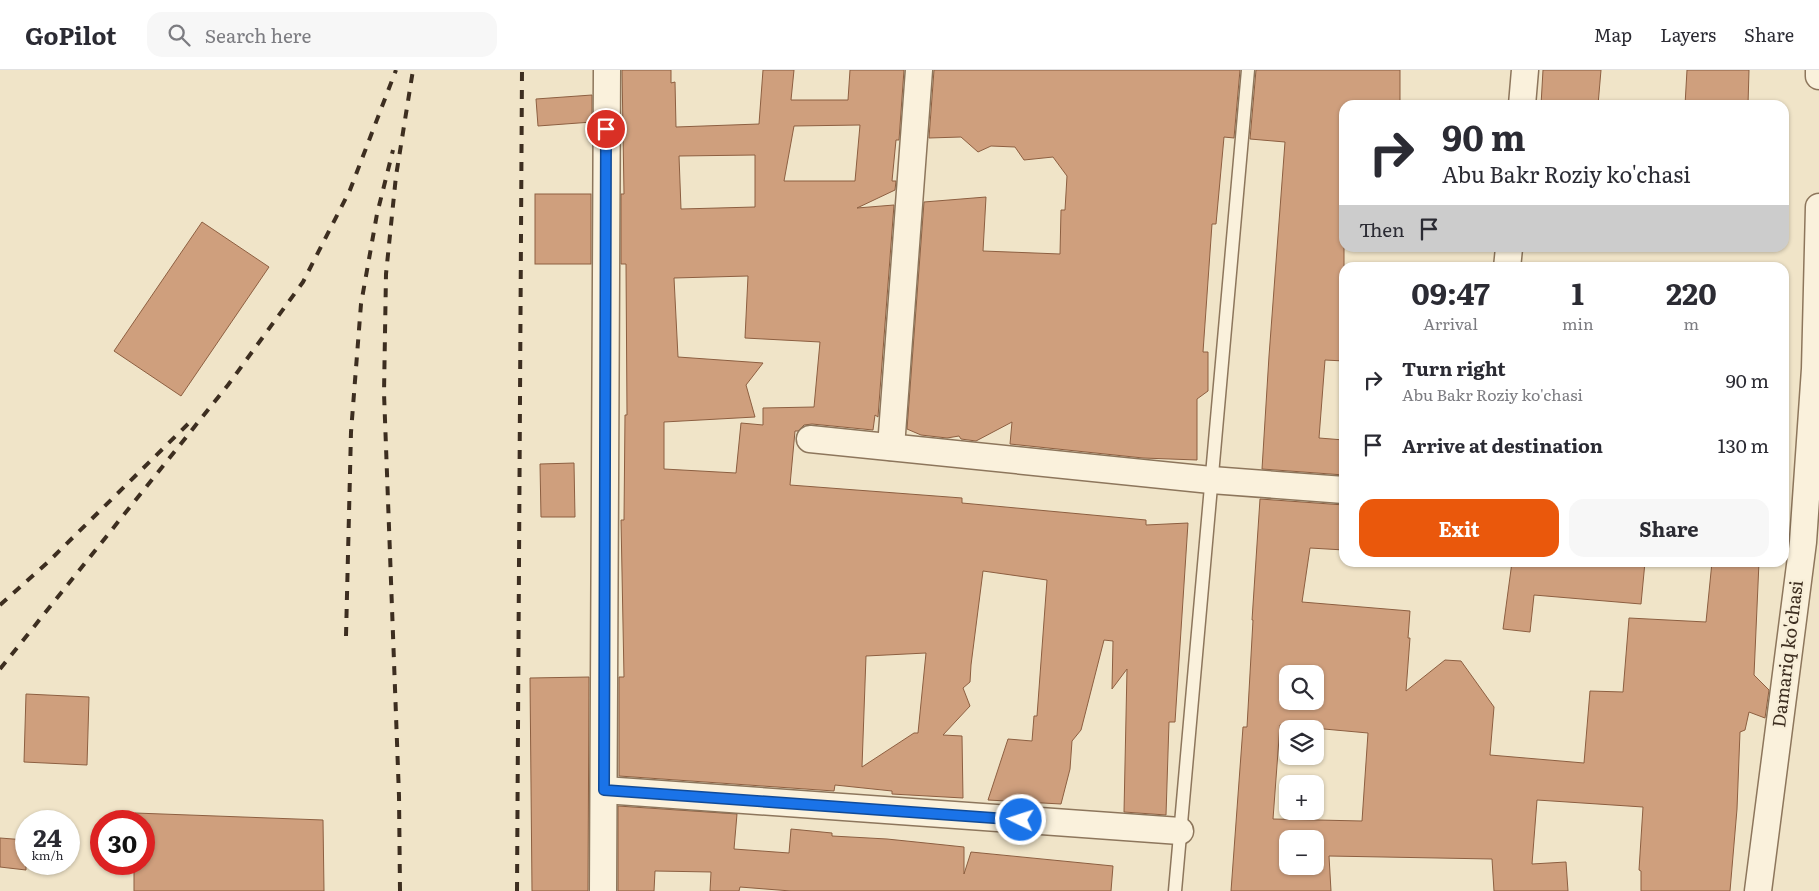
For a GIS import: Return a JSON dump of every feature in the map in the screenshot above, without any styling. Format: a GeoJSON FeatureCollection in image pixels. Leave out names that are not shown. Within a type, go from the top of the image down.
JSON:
{"type":"FeatureCollection","features":[{"type":"Feature","properties":{"kind":"street"},"geometry":{"type":"LineString","coordinates":[[603,891],[607,70]]}},
{"type":"Feature","properties":{"kind":"street"},"geometry":{"type":"LineString","coordinates":[[891,446],[918,70]]}},
{"type":"Feature","properties":{"kind":"street"},"geometry":{"type":"LineString","coordinates":[[1522,100],[1525,70]]}},
{"type":"Feature","properties":{"kind":"street"},"geometry":{"type":"LineString","coordinates":[[1818,70],[1819,76]]}},
{"type":"Feature","properties":{"kind":"street","name":"Damariq ko'chasi"},"geometry":{"type":"LineString","coordinates":[[1758,891],[1803,542],[1817,369],[1819,207]]}},
{"type":"Feature","properties":{"kind":"street"},"geometry":{"type":"LineString","coordinates":[[810,439],[1211,480],[1339,490]]}},
{"type":"Feature","properties":{"kind":"street"},"geometry":{"type":"LineString","coordinates":[[604,790],[1180,831]]}},
{"type":"Feature","properties":{"kind":"lane"},"geometry":{"type":"LineString","coordinates":[[1175,891],[1248,70]]}},
{"type":"Feature","properties":{"kind":"building"},"geometry":{"type":"Polygon","coordinates":[[[622,70],[671,70],[671,83],[675,82],[676,127],[759,124],[763,70],[794,70],[791,100],[848,100],[850,70],[904,70],[899,140],[896,140],[892,181],[896,181],[895,190],[857,208],[894,205],[878,417],[875,415],[873,430],[812,424],[804,425],[798,431],[795,431],[790,485],[962,498],[962,503],[1146,520],[1146,525],[1188,523],[1175,722],[1169,722],[1166,815],[1124,812],[1127,669],[1112,689],[1113,641],[1104,640],[1081,730],[1072,741],[1070,769],[1061,804],[988,800],[1008,739],[1032,741],[1034,716],[1037,716],[1047,580],[983,571],[970,682],[963,688],[970,706],[943,735],[962,736],[963,798],[892,794],[892,791],[835,785],[834,791],[619,776],[619,677],[624,677],[621,520],[624,520],[625,415],[627,415],[626,264],[621,264],[621,194],[624,194],[622,70]],[[860,125],[794,126],[784,181],[855,181],[860,125]],[[755,155],[679,156],[681,209],[755,207],[755,155]],[[748,276],[674,278],[678,357],[763,363],[746,385],[755,417],[664,422],[664,469],[736,473],[741,423],[763,425],[763,408],[814,407],[820,342],[745,338],[748,276]],[[926,653],[866,656],[862,767],[914,733],[918,733],[926,653]]]}},
{"type":"Feature","properties":{"kind":"building"},"geometry":{"type":"Polygon","coordinates":[[[934,70],[1240,70],[1234,138],[1224,137],[1216,224],[1212,224],[1203,352],[1208,352],[1208,391],[1197,399],[1197,460],[1143,458],[1010,444],[1012,422],[976,441],[961,439],[959,436],[947,438],[921,435],[907,429],[924,202],[986,197],[983,251],[1060,254],[1061,210],[1065,210],[1067,176],[1053,157],[1024,160],[1015,147],[991,146],[978,152],[961,137],[929,138],[934,70]]]}},
{"type":"Feature","properties":{"kind":"building"},"geometry":{"type":"Polygon","coordinates":[[[1256,70],[1400,70],[1400,100],[1339,100],[1339,252],[1344,252],[1344,262],[1339,262],[1339,361],[1325,360],[1319,438],[1339,440],[1339,475],[1262,469],[1285,142],[1250,139],[1256,70]]]}},
{"type":"Feature","properties":{"kind":"building"},"geometry":{"type":"Polygon","coordinates":[[[1543,70],[1601,70],[1598,100],[1541,100],[1543,70]]]}},
{"type":"Feature","properties":{"kind":"building"},"geometry":{"type":"Polygon","coordinates":[[[1687,70],[1749,70],[1748,100],[1685,100],[1687,70]]]}},
{"type":"Feature","properties":{"kind":"building"},"geometry":{"type":"Polygon","coordinates":[[[592,95],[592,122],[538,126],[536,99],[592,95]]]}},
{"type":"Feature","properties":{"kind":"building"},"geometry":{"type":"Polygon","coordinates":[[[535,194],[591,194],[591,264],[535,264],[535,194]]]}},
{"type":"Feature","properties":{"kind":"building"},"geometry":{"type":"Polygon","coordinates":[[[202,222],[269,267],[181,396],[114,351],[202,222]]]}},
{"type":"Feature","properties":{"kind":"building"},"geometry":{"type":"Polygon","coordinates":[[[574,463],[575,517],[541,517],[540,464],[574,463]]]}},
{"type":"Feature","properties":{"kind":"building"},"geometry":{"type":"Polygon","coordinates":[[[1260,499],[1339,505],[1339,550],[1310,548],[1302,602],[1410,611],[1406,691],[1445,660],[1461,661],[1494,707],[1490,755],[1584,763],[1590,691],[1623,692],[1629,618],[1706,622],[1712,567],[1759,567],[1754,675],[1769,690],[1765,718],[1749,712],[1745,730],[1740,732],[1737,809],[1730,891],[1641,891],[1641,871],[1639,870],[1643,807],[1537,800],[1532,864],[1566,862],[1568,891],[1494,891],[1492,859],[1329,856],[1331,891],[1231,891],[1243,727],[1247,727],[1260,499]]]}},
{"type":"Feature","properties":{"kind":"building"},"geometry":{"type":"Polygon","coordinates":[[[1511,567],[1645,567],[1641,604],[1534,595],[1530,632],[1503,629],[1511,567]]]}},
{"type":"Feature","properties":{"kind":"building"},"geometry":{"type":"Polygon","coordinates":[[[589,677],[588,891],[532,891],[530,678],[589,677]]]}},
{"type":"Feature","properties":{"kind":"building"},"geometry":{"type":"Polygon","coordinates":[[[26,694],[89,697],[87,765],[24,762],[26,694]]]}},
{"type":"Feature","properties":{"kind":"building"},"geometry":{"type":"Polygon","coordinates":[[[618,806],[737,814],[734,849],[789,853],[791,829],[832,833],[832,836],[887,839],[964,847],[964,874],[971,852],[1113,866],[1111,891],[791,891],[740,887],[739,891],[710,891],[711,872],[655,871],[654,891],[618,891],[618,806]]]}},
{"type":"Feature","properties":{"kind":"building"},"geometry":{"type":"Polygon","coordinates":[[[155,814],[323,820],[324,891],[134,891],[134,875],[155,875],[155,814]]]}},
{"type":"Feature","properties":{"kind":"building"},"geometry":{"type":"Polygon","coordinates":[[[0,838],[15,839],[15,869],[0,867],[0,838]]]}},
{"type":"Feature","properties":{"kind":"railway"},"geometry":{"type":"LineString","coordinates":[[0,669],[228,385],[303,282],[350,190],[396,70]]}},
{"type":"Feature","properties":{"kind":"railway"},"geometry":{"type":"LineString","coordinates":[[400,891],[399,796],[384,393],[386,274],[396,176],[413,70]]}},
{"type":"Feature","properties":{"kind":"railway"},"geometry":{"type":"LineString","coordinates":[[517,891],[522,70]]}},
{"type":"Feature","properties":{"kind":"railway"},"geometry":{"type":"LineString","coordinates":[[346,636],[351,432],[361,304],[377,214],[393,150]]}},
{"type":"Feature","properties":{"kind":"railway"},"geometry":{"type":"LineString","coordinates":[[0,605],[47,563],[192,420]]}},
{"type":"Feature","properties":{"kind":"route"},"geometry":{"type":"LineString","coordinates":[[606,129],[604,790],[1021,820]]}}]}
